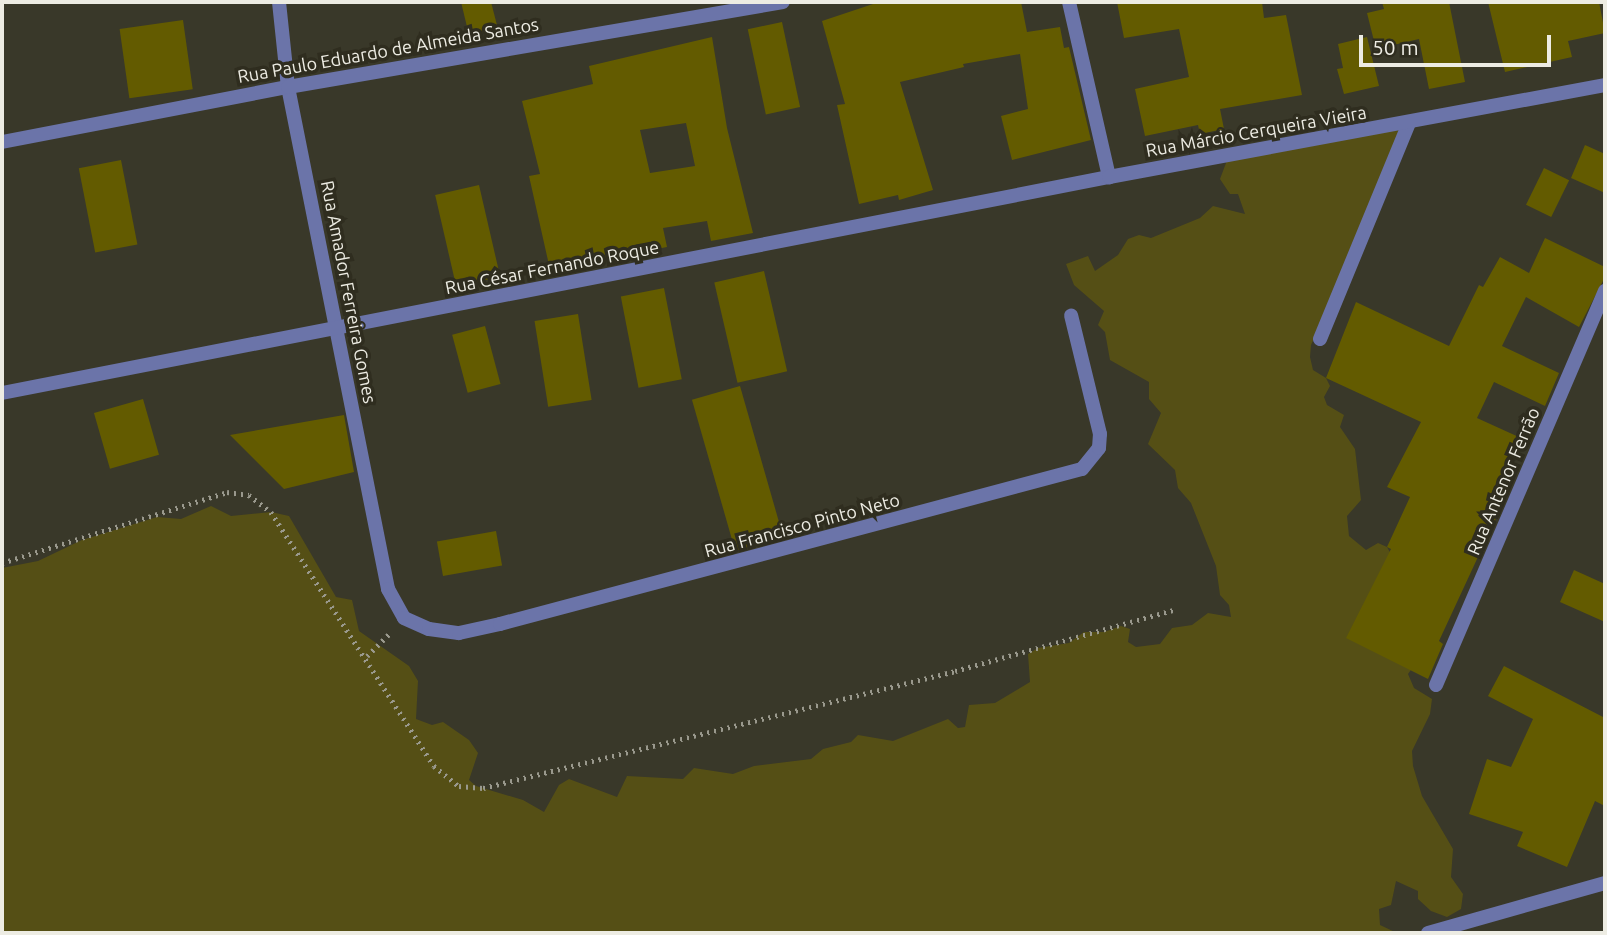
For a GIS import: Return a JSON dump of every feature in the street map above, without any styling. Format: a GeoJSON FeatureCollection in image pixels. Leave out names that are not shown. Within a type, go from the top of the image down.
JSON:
{"type":"FeatureCollection","features":[{"type":"Feature","properties":{"kind":"street","name":"Rua Amador Ferreira Gomes"},"geometry":{"type":"LineString","coordinates":[[279,2],[288,86],[388,589],[404,618]]}},
{"type":"Feature","properties":{"kind":"street","name":"Rua Paulo Eduardo de Almeida Santos"},"geometry":{"type":"LineString","coordinates":[[2,142],[288,86],[783,2]]}},
{"type":"Feature","properties":{"kind":"street"},"geometry":{"type":"LineString","coordinates":[[1069,2],[1109,177]]}},
{"type":"Feature","properties":{"kind":"street","name":"Rua Márcio Cerqueira Vieira"},"geometry":{"type":"LineString","coordinates":[[1109,177],[1605,85]]}},
{"type":"Feature","properties":{"kind":"street"},"geometry":{"type":"LineString","coordinates":[[1320,339],[1409,123]]}},
{"type":"Feature","properties":{"kind":"street","name":"Rua César Fernando Roque"},"geometry":{"type":"LineString","coordinates":[[2,393],[1109,177]]}},
{"type":"Feature","properties":{"kind":"street","name":"Rua Antenor Ferrão"},"geometry":{"type":"LineString","coordinates":[[1436,685],[1605,291]]}},
{"type":"Feature","properties":{"kind":"street","name":"Rua Francisco Pinto Neto"},"geometry":{"type":"LineString","coordinates":[[404,618],[429,629],[473,630],[1082,469],[1099,448],[1100,434],[1071,315]]}},
{"type":"Feature","properties":{"kind":"street"},"geometry":{"type":"LineString","coordinates":[[1429,933],[1605,883]]}},
{"type":"Feature","properties":{"kind":"path"},"geometry":{"type":"LineString","coordinates":[[2,563],[227,492],[249,495],[271,512],[367,656],[434,766],[459,786],[483,788],[955,671],[1174,610]]}},
{"type":"Feature","properties":{"kind":"path"},"geometry":{"type":"LineString","coordinates":[[367,656],[404,618]]}},
{"type":"Feature","properties":{"kind":"shaded area"},"geometry":{"type":"Polygon","coordinates":[[[1409,123],[1311,345],[1310,357],[1313,370],[1326,378],[1330,386],[1324,397],[1327,405],[1344,415],[1340,427],[1355,449],[1361,500],[1347,516],[1349,536],[1366,550],[1378,543],[1387,547],[1395,561],[1415,664],[1408,674],[1414,688],[1432,699],[1430,714],[1412,751],[1413,766],[1422,796],[1453,849],[1451,877],[1463,894],[1461,909],[1447,917],[1431,911],[1418,899],[1418,891],[1396,881],[1391,905],[1379,909],[1380,925],[1397,933],[2,933],[2,568],[38,561],[82,540],[157,517],[181,519],[211,506],[231,516],[271,512],[289,516],[336,597],[352,600],[359,631],[409,666],[418,681],[416,719],[432,725],[443,722],[469,740],[478,753],[469,780],[476,786],[523,800],[544,812],[559,785],[569,779],[617,797],[627,776],[683,779],[694,768],[733,774],[754,766],[811,759],[823,749],[851,742],[858,735],[893,741],[948,719],[958,728],[965,727],[969,705],[995,703],[1030,682],[1028,654],[1038,648],[1069,643],[1084,632],[1104,632],[1121,626],[1130,629],[1128,642],[1136,647],[1160,644],[1172,628],[1192,625],[1208,613],[1231,617],[1229,605],[1220,595],[1216,566],[1191,503],[1178,488],[1175,470],[1148,444],[1161,413],[1149,399],[1149,382],[1110,360],[1105,332],[1098,325],[1104,311],[1074,285],[1066,264],[1088,256],[1095,271],[1118,255],[1128,239],[1139,235],[1151,238],[1200,218],[1213,206],[1245,214],[1238,194],[1230,194],[1220,179],[1229,155],[1409,123]]]}},
{"type":"Feature","properties":{"kind":"building"},"geometry":{"type":"Polygon","coordinates":[[[461,2],[491,2],[498,29],[469,35],[461,2]]]}},
{"type":"Feature","properties":{"kind":"building"},"geometry":{"type":"Polygon","coordinates":[[[879,2],[1021,2],[1027,32],[1060,27],[1064,48],[1069,47],[1091,140],[1012,160],[1001,116],[1028,109],[1020,54],[963,64],[964,67],[900,82],[933,190],[899,200],[898,195],[859,204],[837,105],[845,104],[822,21],[879,2]]]}},
{"type":"Feature","properties":{"kind":"building"},"geometry":{"type":"Polygon","coordinates":[[[1117,2],[1262,2],[1264,18],[1286,15],[1302,95],[1220,109],[1224,129],[1200,134],[1198,125],[1145,136],[1135,89],[1189,77],[1179,29],[1124,38],[1117,2]]]}},
{"type":"Feature","properties":{"kind":"building"},"geometry":{"type":"Polygon","coordinates":[[[1382,2],[1449,2],[1465,82],[1429,89],[1419,39],[1376,49],[1367,13],[1384,9],[1382,2]]]}},
{"type":"Feature","properties":{"kind":"building"},"geometry":{"type":"Polygon","coordinates":[[[1488,2],[1599,2],[1605,33],[1568,41],[1572,57],[1505,72],[1488,2]]]}},
{"type":"Feature","properties":{"kind":"building"},"geometry":{"type":"Polygon","coordinates":[[[183,20],[193,89],[129,98],[120,29],[183,20]]]}},
{"type":"Feature","properties":{"kind":"building"},"geometry":{"type":"Polygon","coordinates":[[[782,22],[800,107],[766,114],[748,29],[782,22]]]}},
{"type":"Feature","properties":{"kind":"building"},"geometry":{"type":"Polygon","coordinates":[[[712,37],[727,128],[753,233],[711,241],[707,221],[663,228],[667,247],[591,262],[589,256],[549,265],[529,176],[540,174],[522,101],[593,84],[589,66],[712,37]],[[686,123],[640,130],[650,173],[695,166],[686,123]]]}},
{"type":"Feature","properties":{"kind":"building"},"geometry":{"type":"Polygon","coordinates":[[[1367,37],[1379,86],[1344,94],[1337,69],[1343,68],[1338,44],[1367,37]]]}},
{"type":"Feature","properties":{"kind":"building"},"geometry":{"type":"Polygon","coordinates":[[[1585,145],[1605,154],[1605,193],[1571,178],[1585,145]]]}},
{"type":"Feature","properties":{"kind":"building"},"geometry":{"type":"Polygon","coordinates":[[[121,160],[137,244],[95,253],[79,168],[121,160]]]}},
{"type":"Feature","properties":{"kind":"building"},"geometry":{"type":"Polygon","coordinates":[[[1544,168],[1569,180],[1551,217],[1526,205],[1544,168]]]}},
{"type":"Feature","properties":{"kind":"building"},"geometry":{"type":"Polygon","coordinates":[[[479,185],[500,277],[456,287],[435,195],[479,185]]]}},
{"type":"Feature","properties":{"kind":"building"},"geometry":{"type":"Polygon","coordinates":[[[1545,238],[1605,267],[1605,277],[1579,327],[1526,297],[1502,346],[1559,373],[1545,406],[1494,382],[1477,418],[1521,438],[1493,498],[1503,503],[1439,641],[1443,644],[1428,679],[1346,638],[1391,549],[1387,547],[1410,497],[1387,487],[1421,422],[1326,378],[1356,302],[1449,346],[1479,285],[1483,287],[1500,257],[1529,273],[1545,238]]]}},
{"type":"Feature","properties":{"kind":"building"},"geometry":{"type":"Polygon","coordinates":[[[764,271],[787,371],[737,383],[714,282],[764,271]]]}},
{"type":"Feature","properties":{"kind":"building"},"geometry":{"type":"Polygon","coordinates":[[[664,288],[682,379],[639,388],[621,296],[664,288]]]}},
{"type":"Feature","properties":{"kind":"building"},"geometry":{"type":"Polygon","coordinates":[[[578,314],[592,400],[548,407],[535,321],[578,314]]]}},
{"type":"Feature","properties":{"kind":"building"},"geometry":{"type":"Polygon","coordinates":[[[485,326],[501,384],[468,393],[452,335],[485,326]]]}},
{"type":"Feature","properties":{"kind":"building"},"geometry":{"type":"Polygon","coordinates":[[[740,386],[783,537],[735,551],[692,400],[740,386]]]}},
{"type":"Feature","properties":{"kind":"building"},"geometry":{"type":"Polygon","coordinates":[[[143,399],[159,455],[110,469],[94,413],[143,399]]]}},
{"type":"Feature","properties":{"kind":"building"},"geometry":{"type":"Polygon","coordinates":[[[344,415],[354,472],[284,489],[230,435],[344,415]]]}},
{"type":"Feature","properties":{"kind":"building"},"geometry":{"type":"Polygon","coordinates":[[[496,531],[502,565],[443,576],[437,541],[496,531]]]}},
{"type":"Feature","properties":{"kind":"building"},"geometry":{"type":"Polygon","coordinates":[[[1574,570],[1605,584],[1605,622],[1560,602],[1574,570]]]}},
{"type":"Feature","properties":{"kind":"building"},"geometry":{"type":"Polygon","coordinates":[[[1504,666],[1605,718],[1605,806],[1595,801],[1567,867],[1517,846],[1523,832],[1469,814],[1487,759],[1511,767],[1533,719],[1488,696],[1504,666]]]}}]}
